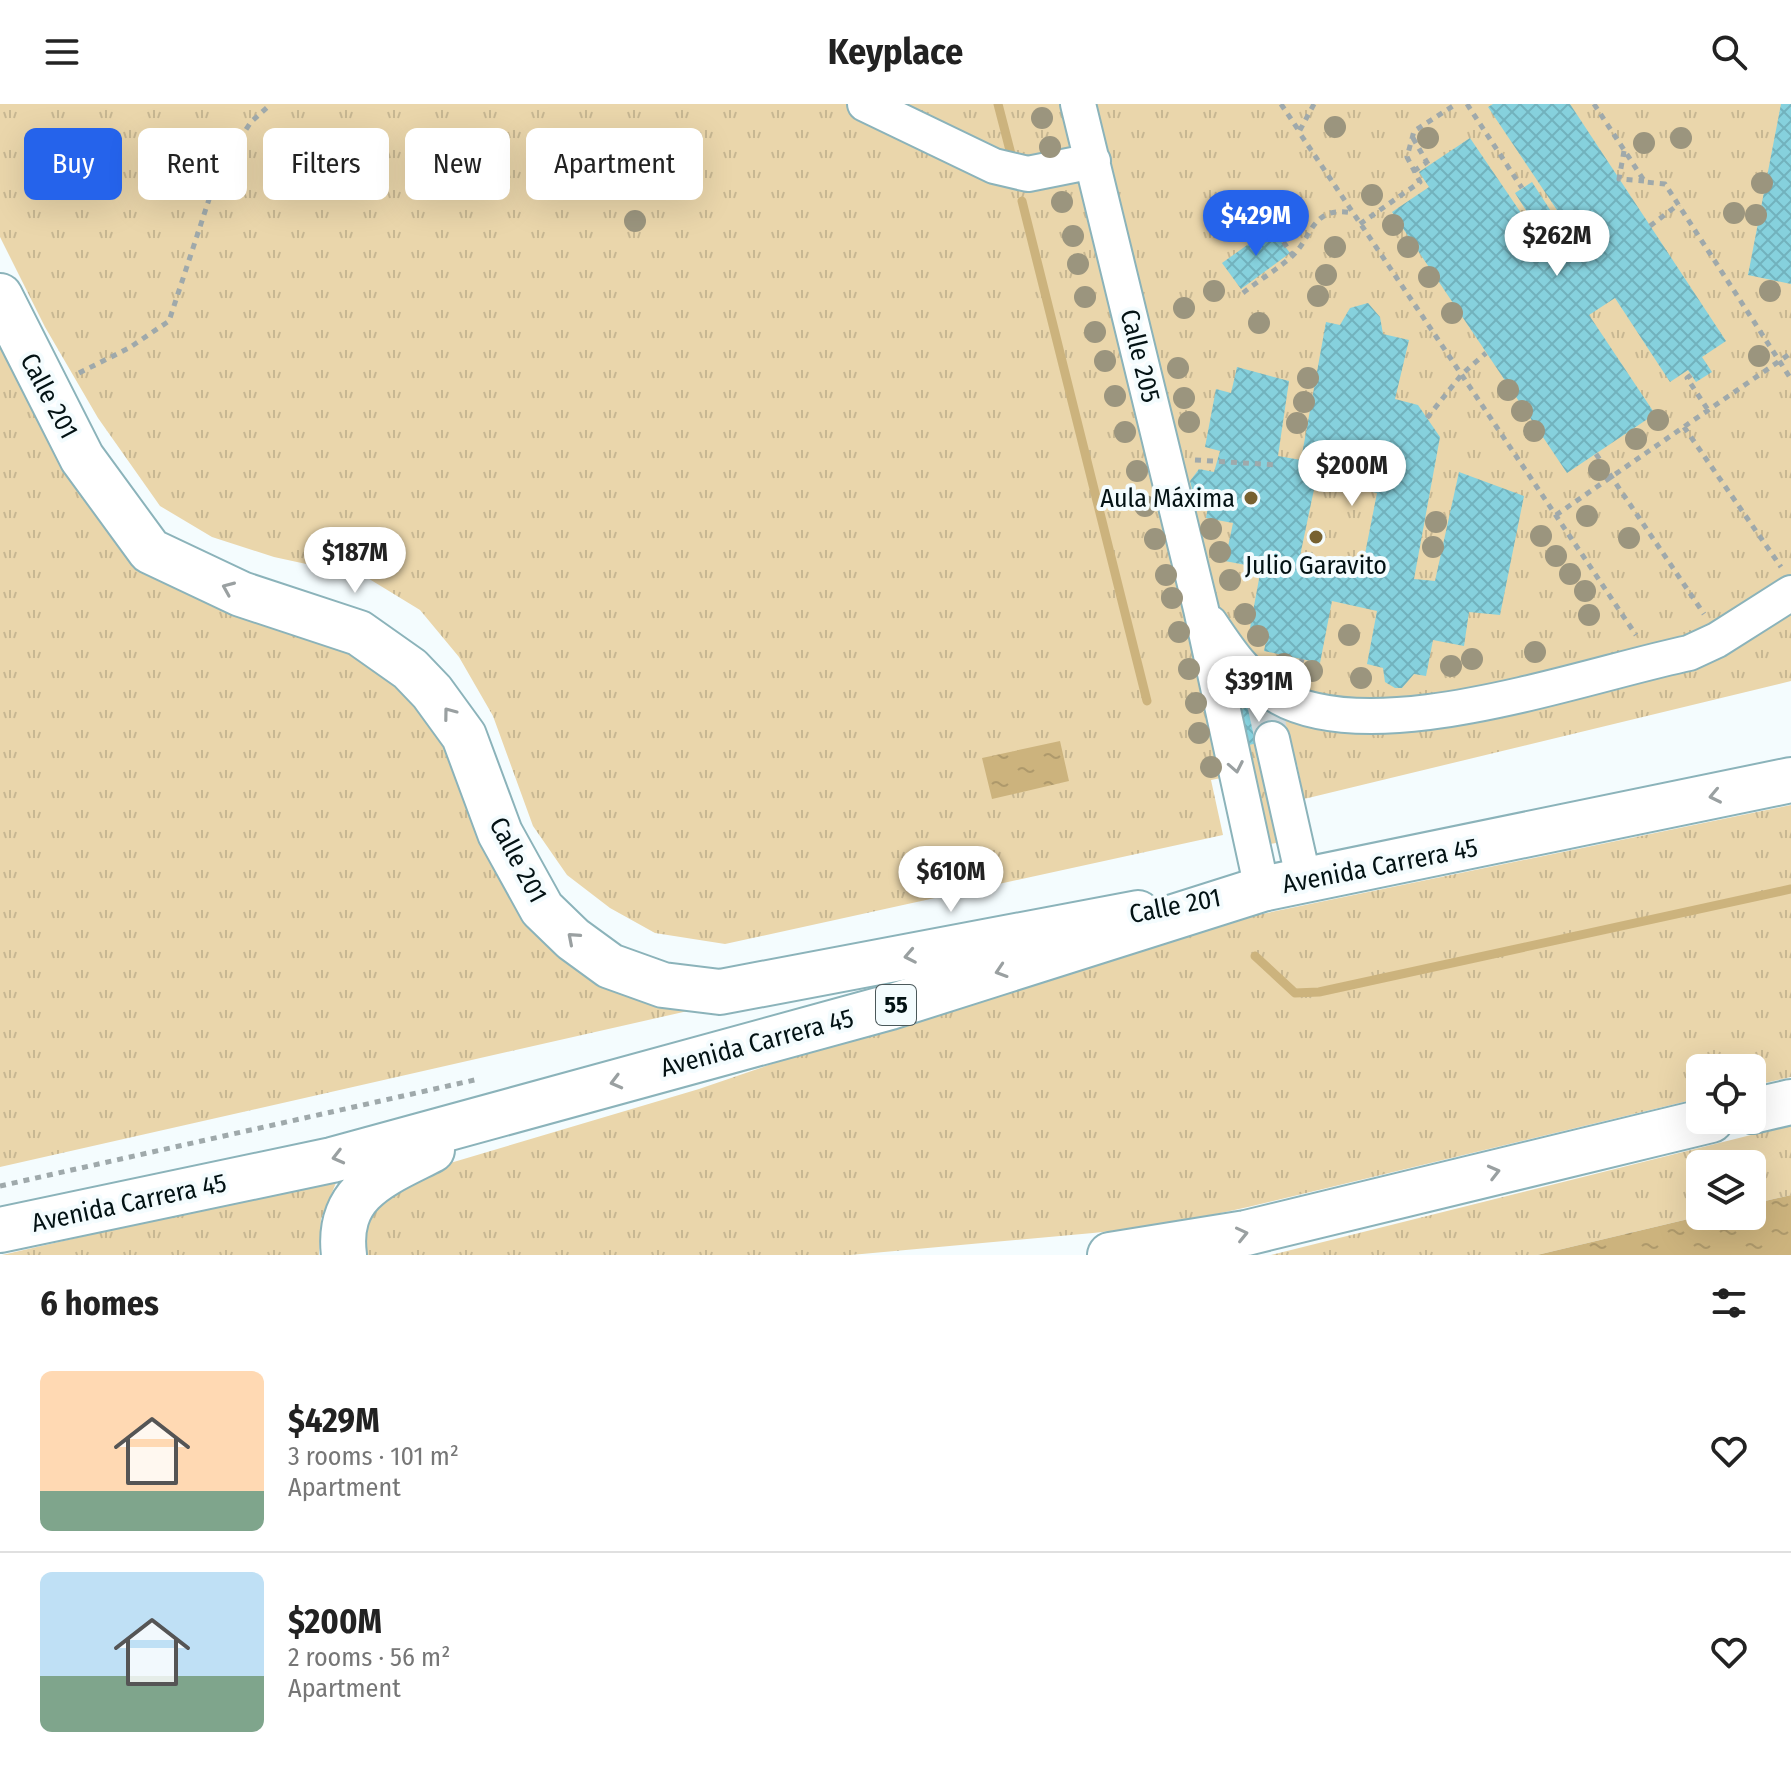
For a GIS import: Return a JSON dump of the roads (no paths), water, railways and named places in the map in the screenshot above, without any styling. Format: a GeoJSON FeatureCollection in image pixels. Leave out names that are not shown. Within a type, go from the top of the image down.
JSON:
{"type":"FeatureCollection","features":[{"type":"Feature","properties":{"kind":"main road","name":"Calle 201"},"geometry":{"type":"LineString","coordinates":[[0,296],[82,458],[150,551],[241,594],[359,633],[410,669],[432,692],[464,736],[500,833],[542,909],[573,939],[610,966],[639,978],[720,992],[1262,889]]}},
{"type":"Feature","properties":{"kind":"main road","name":"Avenida Carrera 45"},"geometry":{"type":"LineString","coordinates":[[0,1230],[332,1160],[496,1095],[890,1007],[1262,889],[1791,780]]}},
{"type":"Feature","properties":{"kind":"main road"},"geometry":{"type":"LineString","coordinates":[[344,1255],[341,1231],[351,1204],[370,1184],[496,1095]]}},
{"type":"Feature","properties":{"kind":"main road"},"geometry":{"type":"LineString","coordinates":[[1766,1108],[1791,1102]]}},
{"type":"Feature","properties":{"kind":"main road"},"geometry":{"type":"LineString","coordinates":[[1110,1255],[1246,1233],[1686,1126]]}},
{"type":"Feature","properties":{"kind":"lane"},"geometry":{"type":"LineString","coordinates":[[865,104],[994,166],[1028,174],[1093,161]]}},
{"type":"Feature","properties":{"kind":"lane","name":"Calle 205"},"geometry":{"type":"LineString","coordinates":[[1078,104],[1201,609],[1262,889]]}},
{"type":"Feature","properties":{"kind":"lane"},"geometry":{"type":"LineString","coordinates":[[1201,609],[1262,694],[1302,708],[1341,716],[1398,716],[1449,710],[1689,653],[1717,640],[1788,582]]}},
{"type":"Feature","properties":{"kind":"lane"},"geometry":{"type":"LineString","coordinates":[[1272,739],[1304,881]]}},
{"type":"Feature","properties":{"kind":"water"},"geometry":{"type":"Polygon","coordinates":[[[1060,741],[1069,781],[992,799],[982,758],[1060,741]]]}},
{"type":"Feature","properties":{"kind":"water"},"geometry":{"type":"Polygon","coordinates":[[[1791,1195],[1791,1255],[1537,1255],[1686,1220],[1686,1230],[1766,1230],[1766,1201],[1791,1195]]]}},
{"type":"Feature","properties":{"kind":"waterway"},"geometry":{"type":"LineString","coordinates":[[998,104],[1012,158]]}},
{"type":"Feature","properties":{"kind":"waterway"},"geometry":{"type":"LineString","coordinates":[[1022,201],[1147,701]]}},
{"type":"Feature","properties":{"kind":"waterway"},"geometry":{"type":"LineString","coordinates":[[1255,956],[1295,993],[1319,992],[1791,889]]}},
{"type":"Feature","properties":{"kind":"tunnel"},"geometry":{"type":"LineString","coordinates":[[1264,703],[1272,739]]}},
{"type":"Feature","properties":{"kind":"place","name":"Aula Máxima"},"geometry":{"type":"Point","coordinates":[1251,498]}},
{"type":"Feature","properties":{"kind":"place","name":"Julio Garavito"},"geometry":{"type":"Point","coordinates":[1316,537]}}]}
